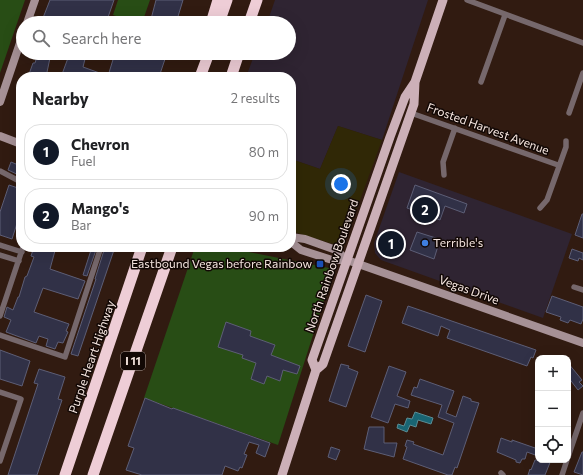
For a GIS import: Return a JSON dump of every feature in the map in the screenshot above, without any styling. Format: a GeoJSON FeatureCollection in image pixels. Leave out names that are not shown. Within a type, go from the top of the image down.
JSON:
{"type":"FeatureCollection","features":[{"type":"Feature","properties":{"kind":"highway"},"geometry":{"type":"LineString","coordinates":[[213,16],[218,0]]}},
{"type":"Feature","properties":{"kind":"highway"},"geometry":{"type":"LineString","coordinates":[[221,16],[227,0]]}},
{"type":"Feature","properties":{"kind":"highway"},"geometry":{"type":"LineString","coordinates":[[251,16],[257,0]]}},
{"type":"Feature","properties":{"kind":"highway"},"geometry":{"type":"LineString","coordinates":[[196,72],[199,60]]}},
{"type":"Feature","properties":{"kind":"highway"},"geometry":{"type":"LineString","coordinates":[[202,72],[206,60]]}},
{"type":"Feature","properties":{"kind":"highway"},"geometry":{"type":"LineString","coordinates":[[233,72],[237,60]]}},
{"type":"Feature","properties":{"kind":"highway","name":"Purple Heart Highway"},"geometry":{"type":"LineString","coordinates":[[65,475],[140,252]]}},
{"type":"Feature","properties":{"kind":"highway","name":"I 11"},"geometry":{"type":"LineString","coordinates":[[93,475],[170,252]]}},
{"type":"Feature","properties":{"kind":"main road"},"geometry":{"type":"LineString","coordinates":[[29,16],[34,0]]}},
{"type":"Feature","properties":{"kind":"main road","name":"North Rainbow Boulevard"},"geometry":{"type":"LineString","coordinates":[[316,370],[312,360],[400,110],[405,97],[415,82],[443,0]]}},
{"type":"Feature","properties":{"kind":"main road"},"geometry":{"type":"LineString","coordinates":[[0,102],[16,55]]}},
{"type":"Feature","properties":{"kind":"main road","name":"North Rainbow Boulevard"},"geometry":{"type":"LineString","coordinates":[[282,475],[316,370],[323,364],[411,113],[414,104],[415,82]]}},
{"type":"Feature","properties":{"kind":"main road"},"geometry":{"type":"LineString","coordinates":[[0,136],[16,142]]}},
{"type":"Feature","properties":{"kind":"main road","name":"Vegas Drive"},"geometry":{"type":"LineString","coordinates":[[296,238],[336,250],[347,260]]}},
{"type":"Feature","properties":{"kind":"main road","name":"Vegas Drive"},"geometry":{"type":"LineString","coordinates":[[296,246],[301,250],[332,260],[347,260],[583,343]]}},
{"type":"Feature","properties":{"kind":"street"},"geometry":{"type":"LineString","coordinates":[[467,0],[583,43]]}},
{"type":"Feature","properties":{"kind":"street"},"geometry":{"type":"LineString","coordinates":[[481,82],[505,15]]}},
{"type":"Feature","properties":{"kind":"street"},"geometry":{"type":"LineString","coordinates":[[569,113],[583,73]]}},
{"type":"Feature","properties":{"kind":"street","name":"Frosted Harvest Avenue"},"geometry":{"type":"LineString","coordinates":[[411,113],[558,165]]}},
{"type":"Feature","properties":{"kind":"street"},"geometry":{"type":"LineString","coordinates":[[444,175],[443,162],[455,128]]}},
{"type":"Feature","properties":{"kind":"street"},"geometry":{"type":"LineString","coordinates":[[540,208],[547,200],[558,165],[566,147],[566,141]]}},
{"type":"Feature","properties":{"kind":"street"},"geometry":{"type":"LineString","coordinates":[[0,173],[16,180]]}},
{"type":"Feature","properties":{"kind":"street"},"geometry":{"type":"LineString","coordinates":[[0,244],[16,247]]}},
{"type":"Feature","properties":{"kind":"street"},"geometry":{"type":"LineString","coordinates":[[0,316],[22,252]]}},
{"type":"Feature","properties":{"kind":"street"},"geometry":{"type":"LineString","coordinates":[[0,335],[65,357],[99,252]]}},
{"type":"Feature","properties":{"kind":"street"},"geometry":{"type":"LineString","coordinates":[[0,255],[19,261]]}},
{"type":"Feature","properties":{"kind":"street"},"geometry":{"type":"LineString","coordinates":[[574,287],[583,290]]}},
{"type":"Feature","properties":{"kind":"street"},"geometry":{"type":"LineString","coordinates":[[0,392],[21,399],[0,461]]}},
{"type":"Feature","properties":{"kind":"street"},"geometry":{"type":"LineString","coordinates":[[571,448],[583,413]]}},
{"type":"Feature","properties":{"kind":"street"},"geometry":{"type":"LineString","coordinates":[[562,475],[566,463]]}},
{"type":"Feature","properties":{"kind":"shaded area"},"geometry":{"type":"Polygon","coordinates":[[[275,0],[428,0],[382,140],[338,126],[320,169],[296,161],[296,72],[248,72],[252,60],[296,60],[296,16],[269,16],[275,0]]]}},
{"type":"Feature","properties":{"kind":"shaded area"},"geometry":{"type":"Polygon","coordinates":[[[399,172],[572,234],[543,318],[381,260],[375,253],[374,243],[399,172]]]}},
{"type":"Feature","properties":{"kind":"green space"},"geometry":{"type":"Polygon","coordinates":[[[0,0],[25,0],[20,16],[16,16],[16,26],[0,73],[0,0]]]}},
{"type":"Feature","properties":{"kind":"green space"},"geometry":{"type":"Polygon","coordinates":[[[118,0],[150,0],[144,16],[113,15],[118,0]]]}},
{"type":"Feature","properties":{"kind":"green space"},"geometry":{"type":"Polygon","coordinates":[[[193,252],[249,252],[334,269],[278,445],[144,398],[193,252]]]}},
{"type":"Feature","properties":{"kind":"sand"},"geometry":{"type":"Polygon","coordinates":[[[338,126],[382,140],[343,247],[296,233],[296,161],[320,169],[338,126]]]}},
{"type":"Feature","properties":{"kind":"water"},"geometry":{"type":"Polygon","coordinates":[[[415,412],[433,418],[431,424],[418,420],[416,427],[410,425],[407,432],[397,428],[398,424],[404,426],[407,418],[412,419],[415,412]]]}},
{"type":"Feature","properties":{"kind":"building"},"geometry":{"type":"Polygon","coordinates":[[[50,0],[114,0],[108,16],[44,16],[50,0]]]}},
{"type":"Feature","properties":{"kind":"building"},"geometry":{"type":"Polygon","coordinates":[[[156,0],[183,0],[178,16],[152,16],[156,0]]]}},
{"type":"Feature","properties":{"kind":"building"},"geometry":{"type":"Polygon","coordinates":[[[36,60],[50,60],[47,72],[30,72],[33,63],[35,63],[36,60]]]}},
{"type":"Feature","properties":{"kind":"building"},"geometry":{"type":"Polygon","coordinates":[[[67,60],[85,60],[83,67],[97,72],[63,72],[67,60]]]}},
{"type":"Feature","properties":{"kind":"building"},"geometry":{"type":"Polygon","coordinates":[[[113,60],[165,60],[161,72],[109,72],[113,60]]]}},
{"type":"Feature","properties":{"kind":"building"},"geometry":{"type":"Polygon","coordinates":[[[11,162],[16,164],[16,174],[8,170],[11,162]]]}},
{"type":"Feature","properties":{"kind":"building"},"geometry":{"type":"Polygon","coordinates":[[[9,185],[16,187],[16,227],[12,239],[0,235],[0,212],[9,185]]]}},
{"type":"Feature","properties":{"kind":"building"},"geometry":{"type":"Polygon","coordinates":[[[415,185],[467,204],[464,213],[445,206],[440,220],[407,208],[415,185]]]}},
{"type":"Feature","properties":{"kind":"building"},"geometry":{"type":"Polygon","coordinates":[[[583,214],[583,238],[575,235],[583,214]]]}},
{"type":"Feature","properties":{"kind":"building","name":"Terrible's"},"geometry":{"type":"Polygon","coordinates":[[[417,232],[439,239],[436,246],[438,246],[434,259],[410,250],[417,232]]]}},
{"type":"Feature","properties":{"kind":"building"},"geometry":{"type":"Polygon","coordinates":[[[395,236],[399,245],[386,251],[382,243],[395,236]]]}},
{"type":"Feature","properties":{"kind":"building"},"geometry":{"type":"Polygon","coordinates":[[[572,249],[583,253],[583,260],[579,258],[578,261],[569,258],[572,249]]]}},
{"type":"Feature","properties":{"kind":"building"},"geometry":{"type":"Polygon","coordinates":[[[32,252],[55,252],[50,269],[85,281],[78,299],[43,288],[34,312],[69,324],[66,331],[68,332],[63,343],[58,342],[55,349],[46,346],[48,339],[39,336],[36,343],[6,332],[11,320],[4,317],[7,307],[13,310],[34,257],[31,256],[32,252]]]}},
{"type":"Feature","properties":{"kind":"building"},"geometry":{"type":"Polygon","coordinates":[[[90,252],[95,252],[87,276],[83,275],[90,252]]]}},
{"type":"Feature","properties":{"kind":"building"},"geometry":{"type":"Polygon","coordinates":[[[103,252],[113,252],[78,356],[71,354],[103,252]]]}},
{"type":"Feature","properties":{"kind":"building"},"geometry":{"type":"Polygon","coordinates":[[[366,295],[382,301],[365,352],[348,346],[366,295]]]}},
{"type":"Feature","properties":{"kind":"building"},"geometry":{"type":"Polygon","coordinates":[[[552,296],[583,307],[583,319],[581,324],[570,320],[568,323],[560,320],[561,317],[546,312],[552,296]]]}},
{"type":"Feature","properties":{"kind":"building"},"geometry":{"type":"Polygon","coordinates":[[[408,306],[536,350],[533,358],[531,357],[527,366],[447,338],[450,330],[441,326],[438,336],[402,323],[408,306]]]}},
{"type":"Feature","properties":{"kind":"building"},"geometry":{"type":"Polygon","coordinates":[[[226,322],[251,331],[250,336],[275,345],[271,355],[300,366],[297,374],[283,370],[280,381],[267,376],[264,384],[251,379],[256,363],[242,358],[243,355],[218,347],[226,322]]]}},
{"type":"Feature","properties":{"kind":"building"},"geometry":{"type":"Polygon","coordinates":[[[0,350],[30,361],[22,386],[0,379],[0,350]]]}},
{"type":"Feature","properties":{"kind":"building"},"geometry":{"type":"Polygon","coordinates":[[[341,364],[349,366],[348,368],[358,372],[346,407],[329,401],[341,364]]]}},
{"type":"Feature","properties":{"kind":"building"},"geometry":{"type":"Polygon","coordinates":[[[389,366],[406,372],[397,396],[410,401],[408,408],[395,404],[388,423],[371,417],[389,366]]]}},
{"type":"Feature","properties":{"kind":"building"},"geometry":{"type":"Polygon","coordinates":[[[571,367],[582,380],[579,382],[583,386],[578,390],[571,381],[571,367]]]}},
{"type":"Feature","properties":{"kind":"building"},"geometry":{"type":"Polygon","coordinates":[[[39,369],[65,377],[58,399],[62,400],[37,475],[8,475],[38,384],[34,383],[39,369]]]}},
{"type":"Feature","properties":{"kind":"building"},"geometry":{"type":"Polygon","coordinates":[[[420,379],[454,391],[446,413],[456,417],[463,396],[471,399],[471,401],[479,403],[457,468],[455,467],[452,475],[448,475],[403,459],[407,447],[405,446],[407,440],[414,442],[413,444],[443,455],[454,423],[438,417],[442,405],[411,395],[414,387],[417,388],[420,379]]]}},
{"type":"Feature","properties":{"kind":"building"},"geometry":{"type":"Polygon","coordinates":[[[145,398],[172,409],[173,408],[270,443],[265,457],[256,453],[259,445],[249,442],[244,454],[247,455],[242,468],[240,467],[238,471],[225,466],[222,475],[142,475],[126,470],[134,448],[128,446],[145,398]]]}},
{"type":"Feature","properties":{"kind":"building"},"geometry":{"type":"Polygon","coordinates":[[[369,427],[384,427],[384,443],[397,443],[394,457],[364,449],[369,427]]]}},
{"type":"Feature","properties":{"kind":"building"},"geometry":{"type":"Polygon","coordinates":[[[501,438],[535,448],[535,455],[527,452],[525,459],[522,459],[520,463],[497,452],[501,438]]]}},
{"type":"Feature","properties":{"kind":"building"},"geometry":{"type":"Polygon","coordinates":[[[331,447],[340,450],[336,460],[328,457],[331,447]]]}},
{"type":"Feature","properties":{"kind":"building"},"geometry":{"type":"Polygon","coordinates":[[[583,452],[583,475],[574,472],[583,452]]]}},
{"type":"Feature","properties":{"kind":"building"},"geometry":{"type":"Polygon","coordinates":[[[535,460],[535,463],[550,463],[545,475],[528,475],[530,469],[531,470],[535,460]]]}},
{"type":"Feature","properties":{"kind":"place","name":"Mango's"},"geometry":{"type":"Point","coordinates":[425,210]}},
{"type":"Feature","properties":{"kind":"place","name":"Terrible's"},"geometry":{"type":"Point","coordinates":[425,243]}},
{"type":"Feature","properties":{"kind":"place","name":"Chevron"},"geometry":{"type":"Point","coordinates":[391,244]}},
{"type":"Feature","properties":{"kind":"place","name":"Eastbound Vegas before Rainbow"},"geometry":{"type":"Point","coordinates":[320,264]}}]}
